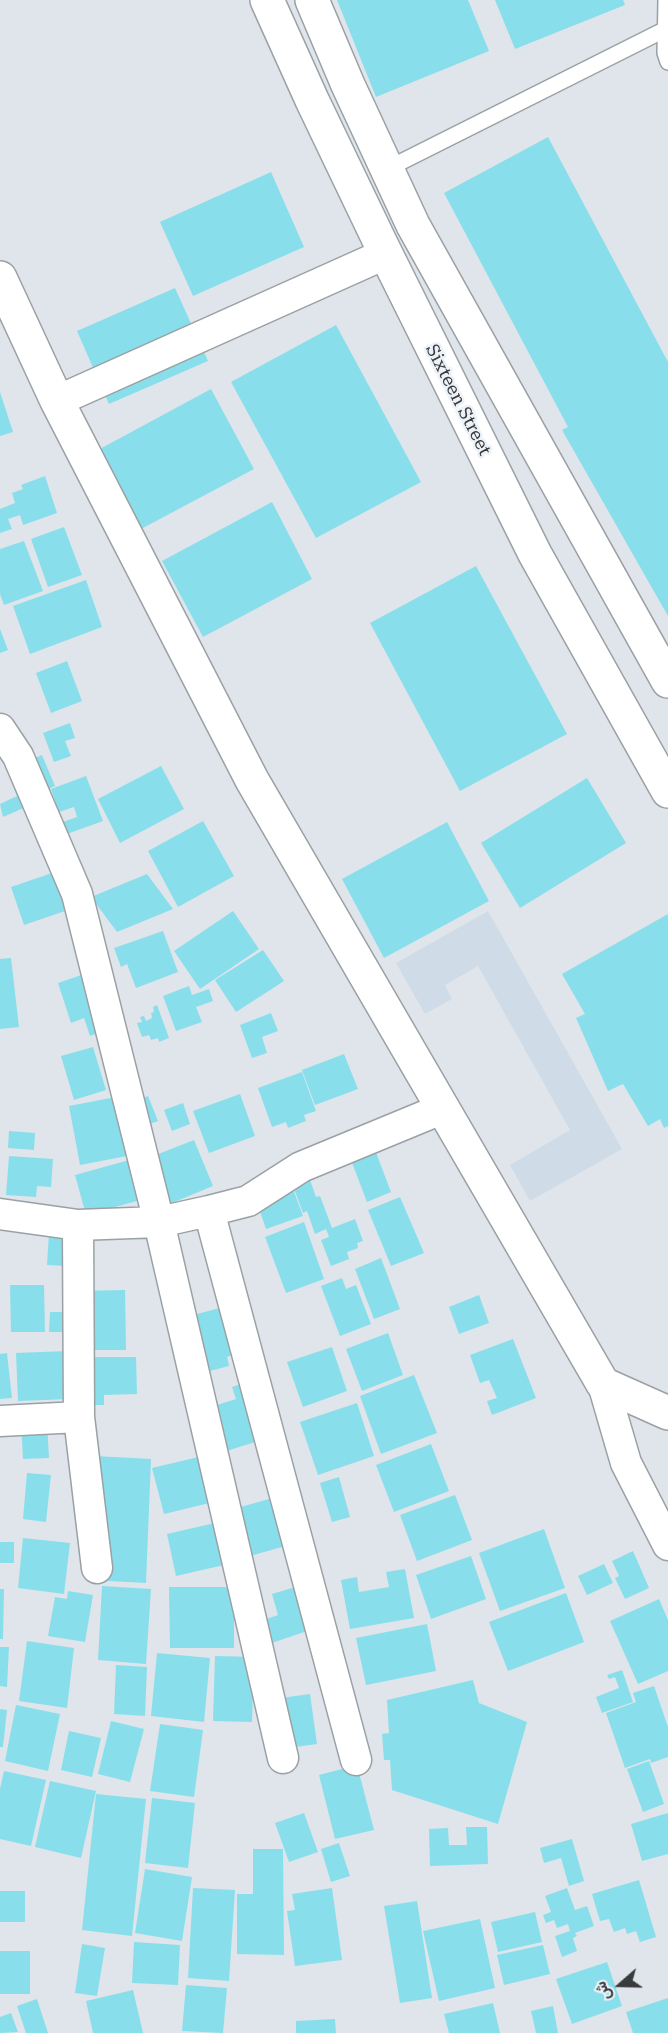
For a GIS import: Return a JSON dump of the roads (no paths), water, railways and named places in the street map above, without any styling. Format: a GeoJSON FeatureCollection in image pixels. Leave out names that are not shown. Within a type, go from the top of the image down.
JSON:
{"type":"FeatureCollection","features":[{"type":"Feature","properties":{"kind":"main road","name":"Sixteen Street"},"geometry":{"type":"LineString","coordinates":[[267,0],[386,254],[535,554],[668,791]]}},
{"type":"Feature","properties":{"kind":"main road"},"geometry":{"type":"LineString","coordinates":[[312,0],[348,85],[413,225],[668,681]]}},
{"type":"Feature","properties":{"kind":"main road"},"geometry":{"type":"LineString","coordinates":[[0,278],[57,401],[252,780],[603,1384],[668,1413]]}},
{"type":"Feature","properties":{"kind":"street"},"geometry":{"type":"LineString","coordinates":[[57,401],[386,254]]}},
{"type":"Feature","properties":{"kind":"street"},"geometry":{"type":"LineString","coordinates":[[0,729],[18,756],[76,894],[159,1222],[283,1758]]}},
{"type":"Feature","properties":{"kind":"street"},"geometry":{"type":"LineString","coordinates":[[0,1214],[78,1225],[159,1222],[208,1211],[248,1201],[301,1167],[444,1108]]}},
{"type":"Feature","properties":{"kind":"street"},"geometry":{"type":"LineString","coordinates":[[208,1211],[356,1760]]}},
{"type":"Feature","properties":{"kind":"street"},"geometry":{"type":"LineString","coordinates":[[78,1225],[79,1417],[97,1568]]}},
{"type":"Feature","properties":{"kind":"street"},"geometry":{"type":"LineString","coordinates":[[603,1384],[626,1463],[668,1545]]}},
{"type":"Feature","properties":{"kind":"street"},"geometry":{"type":"LineString","coordinates":[[0,1421],[79,1417]]}},
{"type":"Feature","properties":{"kind":"lane"},"geometry":{"type":"LineString","coordinates":[[666,0],[665,53],[668,62]]}},
{"type":"Feature","properties":{"kind":"lane"},"geometry":{"type":"LineString","coordinates":[[387,169],[666,29]]}}]}
